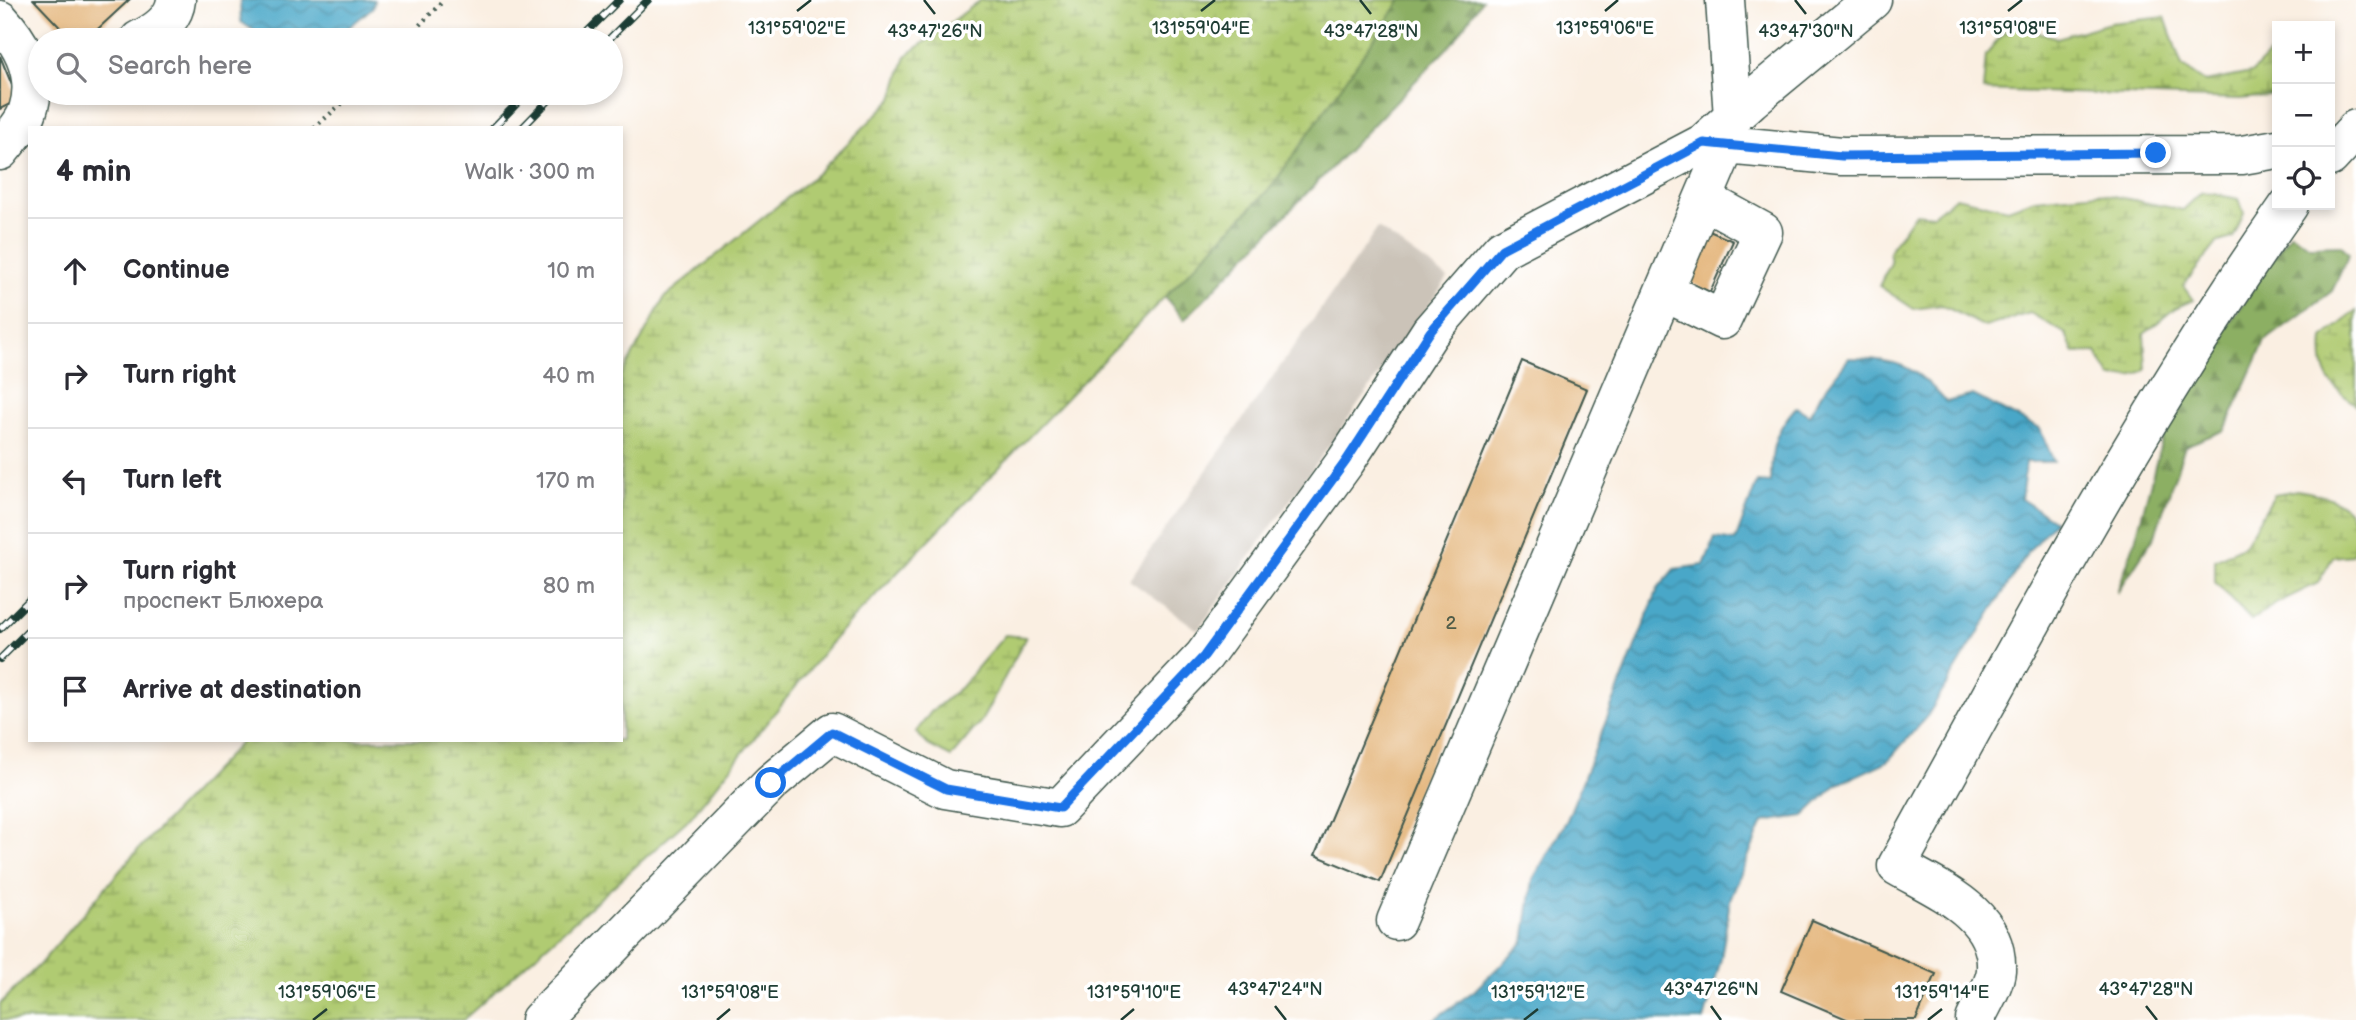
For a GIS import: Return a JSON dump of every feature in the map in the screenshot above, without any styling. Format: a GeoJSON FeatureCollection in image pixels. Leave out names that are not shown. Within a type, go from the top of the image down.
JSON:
{"type":"FeatureCollection","features":[{"type":"Feature","properties":{"kind":"street"},"geometry":{"type":"LineString","coordinates":[[160,28],[175,9],[176,0]]}},
{"type":"Feature","properties":{"kind":"street"},"geometry":{"type":"LineString","coordinates":[[1396,921],[1703,199],[1721,135],[1725,0]]}},
{"type":"Feature","properties":{"kind":"street"},"geometry":{"type":"LineString","coordinates":[[540,1020],[771,783],[832,732],[946,789],[1060,808],[1204,656],[1346,461],[1430,332],[1502,249],[1721,135],[1872,0]]}},
{"type":"Feature","properties":{"kind":"street"},"geometry":{"type":"LineString","coordinates":[[0,20],[18,42],[28,62]]}},
{"type":"Feature","properties":{"kind":"street"},"geometry":{"type":"LineString","coordinates":[[0,151],[39,105]]}},
{"type":"Feature","properties":{"kind":"street"},"geometry":{"type":"LineString","coordinates":[[2335,135],[2356,128]]}},
{"type":"Feature","properties":{"kind":"street"},"geometry":{"type":"LineString","coordinates":[[2335,151],[2356,128]]}},
{"type":"Feature","properties":{"kind":"street"},"geometry":{"type":"LineString","coordinates":[[1721,135],[1842,156],[2242,155],[2272,150]]}},
{"type":"Feature","properties":{"kind":"street"},"geometry":{"type":"LineString","coordinates":[[1665,292],[1723,320],[1763,232],[1703,199]]}},
{"type":"Feature","properties":{"kind":"street"},"geometry":{"type":"LineString","coordinates":[[1975,1020],[1996,972],[1992,943],[1973,911],[1897,866],[2087,521],[2233,284],[2285,210]]}},
{"type":"Feature","properties":{"kind":"path"},"geometry":{"type":"LineString","coordinates":[[417,28],[444,0]]}},
{"type":"Feature","properties":{"kind":"path"},"geometry":{"type":"LineString","coordinates":[[316,126],[340,105]]}},
{"type":"Feature","properties":{"kind":"shaded area"},"geometry":{"type":"Polygon","coordinates":[[[1378,228],[1448,278],[1198,630],[1129,580],[1378,228]]]}},
{"type":"Feature","properties":{"kind":"green space"},"geometry":{"type":"Polygon","coordinates":[[[981,0],[1401,0],[1272,186],[838,634],[691,817],[463,1020],[0,1020],[0,1004],[40,964],[135,853],[241,742],[623,742],[623,372],[665,297],[819,172],[893,98],[906,56],[981,0]]]}},
{"type":"Feature","properties":{"kind":"green space"},"geometry":{"type":"Polygon","coordinates":[[[1401,0],[1482,0],[1455,40],[1184,320],[1165,297],[1272,186],[1401,0]]]}},
{"type":"Feature","properties":{"kind":"green space"},"geometry":{"type":"Polygon","coordinates":[[[2165,17],[2182,66],[2205,82],[2251,73],[2272,52],[2272,96],[2240,99],[1983,90],[1986,55],[2012,23],[2057,38],[2110,23],[2165,17]]]}},
{"type":"Feature","properties":{"kind":"green space"},"geometry":{"type":"Polygon","coordinates":[[[2202,192],[2239,199],[2244,213],[2233,238],[2218,242],[2183,286],[2193,300],[2175,308],[2144,334],[2146,370],[2132,376],[2111,378],[2096,352],[2074,353],[2066,334],[2030,313],[1985,327],[1942,305],[1914,309],[1879,286],[1891,263],[1889,251],[1915,213],[1933,215],[1956,197],[2008,209],[2035,199],[2098,193],[2183,210],[2202,192]]]}},
{"type":"Feature","properties":{"kind":"green space"},"geometry":{"type":"Polygon","coordinates":[[[2290,233],[2310,246],[2341,245],[2349,254],[2332,291],[2265,341],[2225,430],[2185,446],[2155,535],[2117,593],[2135,541],[2169,414],[2290,233]]]}},
{"type":"Feature","properties":{"kind":"green space"},"geometry":{"type":"Polygon","coordinates":[[[2356,311],[2356,405],[2332,384],[2325,369],[2322,350],[2323,338],[2356,311]]]}},
{"type":"Feature","properties":{"kind":"green space"},"geometry":{"type":"Polygon","coordinates":[[[2297,490],[2327,497],[2344,506],[2354,522],[2354,550],[2352,555],[2333,557],[2318,583],[2277,603],[2251,620],[2215,582],[2215,560],[2244,545],[2275,494],[2297,490]]]}},
{"type":"Feature","properties":{"kind":"green space"},"geometry":{"type":"Polygon","coordinates":[[[1005,635],[1026,637],[982,720],[951,757],[928,745],[916,732],[931,712],[961,687],[1005,635]]]}},
{"type":"Feature","properties":{"kind":"water"},"geometry":{"type":"Polygon","coordinates":[[[240,0],[374,0],[373,7],[348,28],[250,28],[241,22],[240,0]]]}},
{"type":"Feature","properties":{"kind":"water"},"geometry":{"type":"Polygon","coordinates":[[[1849,358],[1880,360],[1904,366],[1925,380],[1946,402],[1973,395],[2040,429],[2054,462],[2026,462],[2021,499],[2055,521],[2028,552],[1928,715],[1888,761],[1836,785],[1804,816],[1763,822],[1730,900],[1721,959],[1704,1020],[1433,1020],[1474,991],[1524,942],[1533,879],[1567,820],[1658,589],[1674,569],[1704,565],[1715,538],[1735,541],[1757,482],[1771,483],[1773,450],[1782,425],[1796,407],[1809,415],[1849,358]]]}},
{"type":"Feature","properties":{"kind":"building"},"geometry":{"type":"Polygon","coordinates":[[[34,0],[129,0],[99,28],[61,28],[34,0]]]}},
{"type":"Feature","properties":{"kind":"building"},"geometry":{"type":"Polygon","coordinates":[[[0,56],[18,100],[0,109],[0,56]]]}},
{"type":"Feature","properties":{"kind":"building"},"geometry":{"type":"Polygon","coordinates":[[[1709,231],[1733,241],[1710,292],[1686,281],[1709,231]]]}},
{"type":"Feature","properties":{"kind":"building"},"geometry":{"type":"Polygon","coordinates":[[[1522,361],[1587,389],[1380,882],[1315,855],[1522,361]]]}},
{"type":"Feature","properties":{"kind":"building"},"geometry":{"type":"Polygon","coordinates":[[[1812,920],[1936,974],[1916,1020],[1849,1020],[1781,991],[1812,920]]]}},
{"type":"Feature","properties":{"kind":"railway"},"geometry":{"type":"LineString","coordinates":[[591,28],[619,0]]}},
{"type":"Feature","properties":{"kind":"railway"},"geometry":{"type":"LineString","coordinates":[[620,28],[648,0]]}},
{"type":"Feature","properties":{"kind":"railway"},"geometry":{"type":"LineString","coordinates":[[495,126],[515,105]]}},
{"type":"Feature","properties":{"kind":"railway"},"geometry":{"type":"LineString","coordinates":[[524,126],[544,105]]}},
{"type":"Feature","properties":{"kind":"railway"},"geometry":{"type":"LineString","coordinates":[[0,629],[28,601]]}},
{"type":"Feature","properties":{"kind":"railway"},"geometry":{"type":"LineString","coordinates":[[0,659],[28,631]]}},
{"type":"Feature","properties":{"kind":"route"},"geometry":{"type":"LineString","coordinates":[[771,783],[832,732],[946,789],[1060,808],[1204,656],[1346,461],[1430,332],[1502,249],[1704,143],[1842,156],[2156,153]]}}]}
